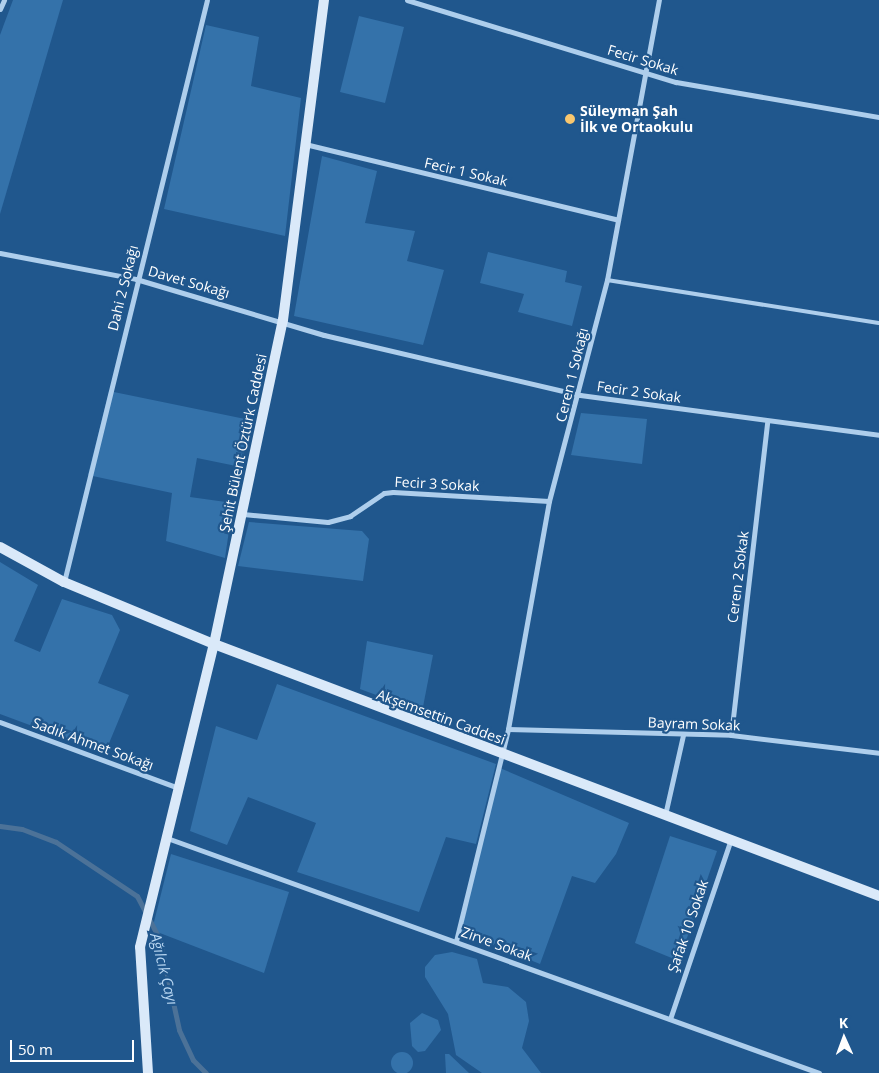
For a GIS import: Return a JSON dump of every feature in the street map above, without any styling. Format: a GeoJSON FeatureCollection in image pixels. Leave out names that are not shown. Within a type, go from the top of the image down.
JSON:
{"type":"FeatureCollection","features":[{"type":"Feature","properties":{"kind":"street"},"geometry":{"type":"LineString","coordinates":[[0,8],[4,0]]}},
{"type":"Feature","properties":{"kind":"street","name":"Dahi 2 Sokağı"},"geometry":{"type":"LineString","coordinates":[[64,582],[136,279],[207,0]]}},
{"type":"Feature","properties":{"kind":"street","name":"Şehit Bülent Öztürk Caddesi"},"geometry":{"type":"LineString","coordinates":[[148,1073],[139,976],[142,934],[156,886],[214,644],[283,320],[309,145],[324,0]]}},
{"type":"Feature","properties":{"kind":"street","name":"Fecir Sokak"},"geometry":{"type":"LineString","coordinates":[[407,0],[644,72],[719,91],[879,117]]}},
{"type":"Feature","properties":{"kind":"street","name":"Ceren 1 Sokağı"},"geometry":{"type":"LineString","coordinates":[[456,941],[508,729],[549,501],[580,394],[607,280],[644,72],[659,0]]}},
{"type":"Feature","properties":{"kind":"street","name":"Fecir 1 Sokak"},"geometry":{"type":"LineString","coordinates":[[309,145],[618,220]]}},
{"type":"Feature","properties":{"kind":"street","name":"Davet Sokağı"},"geometry":{"type":"LineString","coordinates":[[0,253],[136,279],[283,320]]}},
{"type":"Feature","properties":{"kind":"street","name":"Fecir 2 Sokak"},"geometry":{"type":"LineString","coordinates":[[283,320],[324,335],[580,394],[767,422],[879,435]]}},
{"type":"Feature","properties":{"kind":"street","name":"Ceren 2 Sokak"},"geometry":{"type":"LineString","coordinates":[[731,735],[767,422]]}},
{"type":"Feature","properties":{"kind":"street","name":"Fecir 3 Sokak"},"geometry":{"type":"LineString","coordinates":[[243,514],[328,522],[350,516],[384,493],[393,492],[549,501]]}},
{"type":"Feature","properties":{"kind":"street","name":"Akşemsettin Caddesi"},"geometry":{"type":"LineString","coordinates":[[0,547],[64,582],[214,644],[730,842],[879,896]]}},
{"type":"Feature","properties":{"kind":"street","name":"Sadık Ahmet Sokağı"},"geometry":{"type":"LineString","coordinates":[[0,722],[178,788]]}},
{"type":"Feature","properties":{"kind":"street","name":"Bayram Sokak"},"geometry":{"type":"LineString","coordinates":[[508,729],[731,735],[879,753]]}},
{"type":"Feature","properties":{"kind":"street"},"geometry":{"type":"LineString","coordinates":[[664,816],[683,735]]}},
{"type":"Feature","properties":{"kind":"street","name":"Zirve Sokak"},"geometry":{"type":"LineString","coordinates":[[166,838],[819,1073]]}},
{"type":"Feature","properties":{"kind":"street","name":"Şafak 10 Sokak"},"geometry":{"type":"LineString","coordinates":[[670,1019],[730,842]]}},
{"type":"Feature","properties":{"kind":"street"},"geometry":{"type":"LineString","coordinates":[[797,1073],[799,1066]]}},
{"type":"Feature","properties":{"kind":"lane"},"geometry":{"type":"LineString","coordinates":[[607,280],[879,323]]}},
{"type":"Feature","properties":{"kind":"shaded area"},"geometry":{"type":"Polygon","coordinates":[[[13,0],[63,0],[0,214],[0,35],[13,0]]]}},
{"type":"Feature","properties":{"kind":"shaded area"},"geometry":{"type":"Polygon","coordinates":[[[359,16],[404,27],[385,103],[340,92],[359,16]]]}},
{"type":"Feature","properties":{"kind":"shaded area"},"geometry":{"type":"Polygon","coordinates":[[[206,25],[259,37],[251,86],[301,98],[285,236],[164,209],[206,25]]]}},
{"type":"Feature","properties":{"kind":"shaded area"},"geometry":{"type":"Polygon","coordinates":[[[322,156],[377,171],[365,223],[415,231],[407,261],[444,270],[423,345],[294,316],[322,156]]]}},
{"type":"Feature","properties":{"kind":"shaded area"},"geometry":{"type":"Polygon","coordinates":[[[488,252],[567,271],[565,282],[582,286],[572,326],[518,312],[524,294],[480,283],[488,252]]]}},
{"type":"Feature","properties":{"kind":"shaded area"},"geometry":{"type":"Polygon","coordinates":[[[109,391],[250,420],[241,467],[197,458],[190,497],[233,503],[225,558],[166,541],[172,493],[88,475],[109,391]]]}},
{"type":"Feature","properties":{"kind":"shaded area"},"geometry":{"type":"Polygon","coordinates":[[[581,413],[647,419],[642,464],[571,455],[581,413]]]}},
{"type":"Feature","properties":{"kind":"shaded area"},"geometry":{"type":"Polygon","coordinates":[[[249,522],[362,531],[369,539],[363,581],[238,566],[249,522]]]}},
{"type":"Feature","properties":{"kind":"shaded area"},"geometry":{"type":"Polygon","coordinates":[[[0,562],[38,585],[14,641],[40,652],[62,599],[112,615],[120,630],[98,683],[129,695],[105,753],[0,714],[0,562]]]}},
{"type":"Feature","properties":{"kind":"shaded area"},"geometry":{"type":"Polygon","coordinates":[[[367,641],[433,655],[422,712],[360,689],[367,641]]]}},
{"type":"Feature","properties":{"kind":"shaded area"},"geometry":{"type":"Polygon","coordinates":[[[277,684],[496,764],[476,844],[446,837],[419,912],[297,872],[316,823],[248,797],[227,845],[190,831],[216,726],[257,740],[277,684]]]}},
{"type":"Feature","properties":{"kind":"shaded area"},"geometry":{"type":"Polygon","coordinates":[[[500,768],[629,823],[616,854],[595,883],[572,876],[540,964],[461,932],[500,768]]]}},
{"type":"Feature","properties":{"kind":"shaded area"},"geometry":{"type":"Polygon","coordinates":[[[670,836],[717,851],[679,961],[635,943],[670,836]]]}},
{"type":"Feature","properties":{"kind":"shaded area"},"geometry":{"type":"Polygon","coordinates":[[[171,854],[289,892],[264,973],[152,930],[171,854]]]}},
{"type":"Feature","properties":{"kind":"shaded area"},"geometry":{"type":"Polygon","coordinates":[[[452,952],[477,959],[483,983],[508,987],[526,1002],[529,1021],[522,1048],[541,1073],[482,1073],[456,1055],[448,1014],[425,977],[425,967],[435,955],[452,952]]]}},
{"type":"Feature","properties":{"kind":"shaded area"},"geometry":{"type":"Polygon","coordinates":[[[422,1013],[438,1020],[441,1030],[425,1051],[418,1052],[412,1046],[410,1023],[422,1013]]]}},
{"type":"Feature","properties":{"kind":"shaded area"},"geometry":{"type":"Polygon","coordinates":[[[402,1052],[410,1055],[413,1063],[410,1071],[402,1074],[394,1071],[391,1063],[394,1055],[402,1052]]]}},
{"type":"Feature","properties":{"kind":"shaded area"},"geometry":{"type":"Polygon","coordinates":[[[445,1054],[449,1054],[469,1073],[446,1073],[445,1054]]]}},
{"type":"Feature","properties":{"kind":"waterway","name":"Ağılcık Çayı"},"geometry":{"type":"LineString","coordinates":[[0,826],[22,829],[56,842],[137,896],[159,938],[179,1030],[193,1060],[206,1073]]}},
{"type":"Feature","properties":{"kind":"place","name":"Süleyman Şah İlk ve Ortaokulu"},"geometry":{"type":"Point","coordinates":[570,119]}}]}
